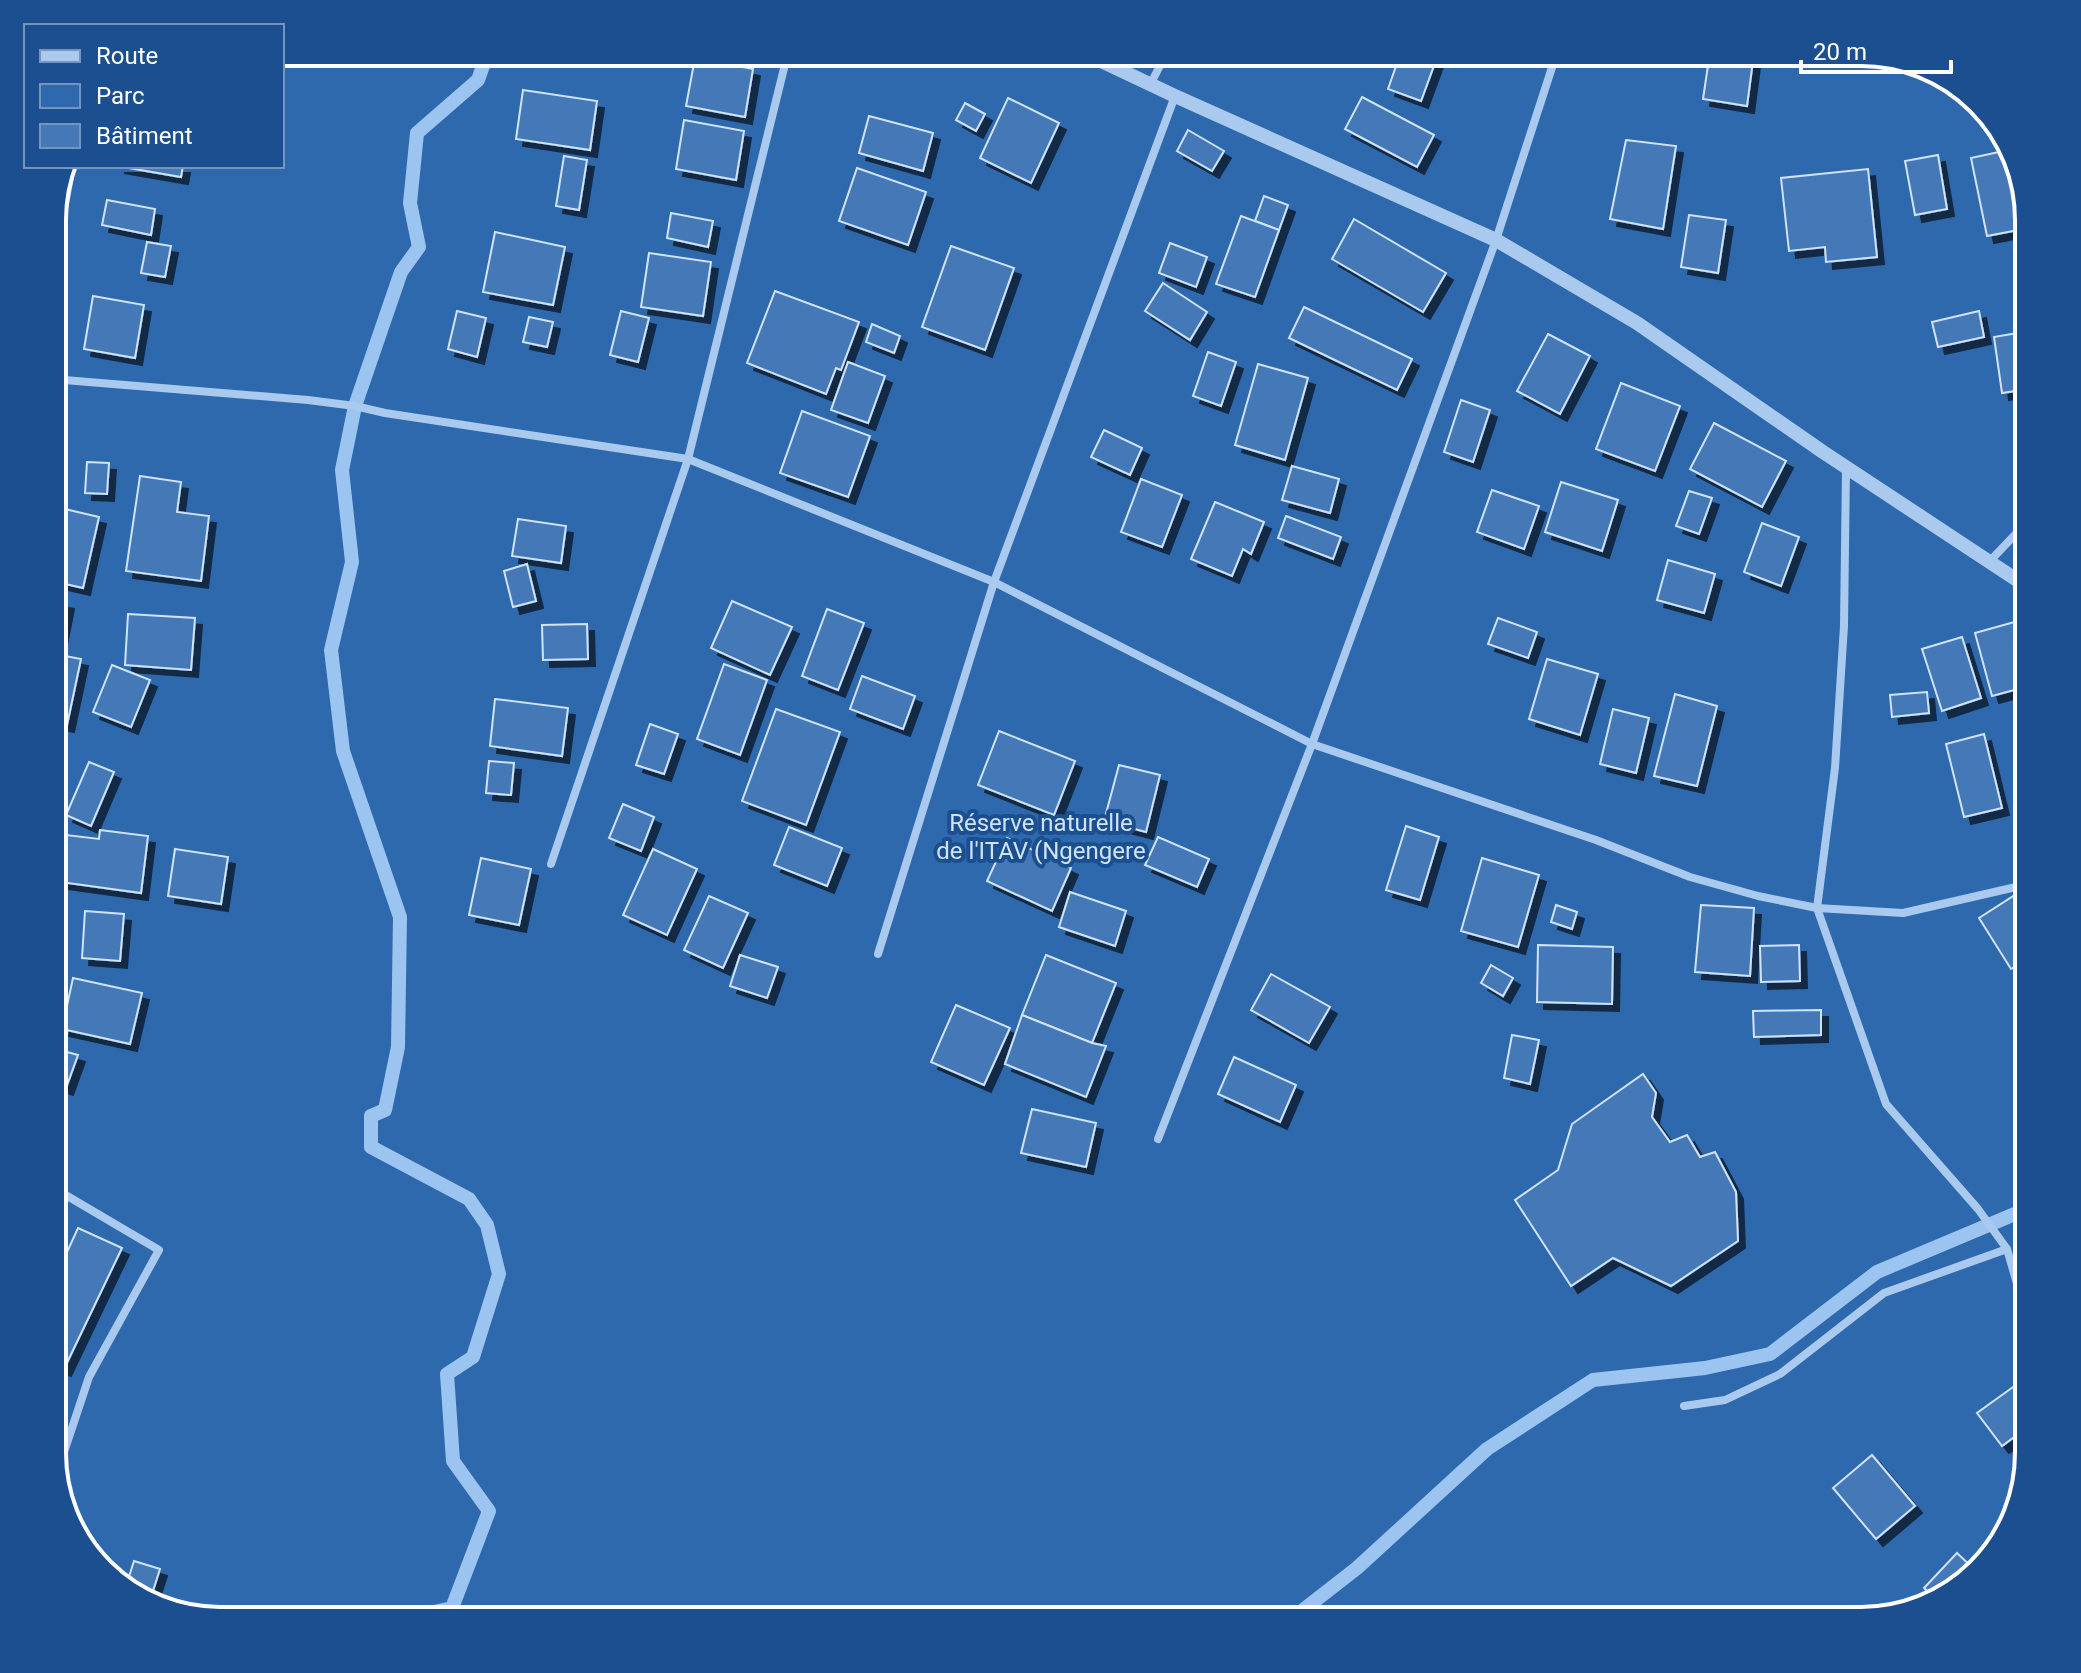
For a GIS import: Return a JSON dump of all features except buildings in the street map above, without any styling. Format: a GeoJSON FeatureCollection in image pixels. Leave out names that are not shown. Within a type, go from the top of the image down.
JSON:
{"type":"FeatureCollection","features":[{"type":"Feature","properties":{"kind":"street"},"geometry":{"type":"LineString","coordinates":[[551,864],[688,459],[785,66]]}},
{"type":"Feature","properties":{"kind":"street"},"geometry":{"type":"LineString","coordinates":[[1111,66],[1496,240],[1637,323],[1846,468],[2015,579]]}},
{"type":"Feature","properties":{"kind":"street"},"geometry":{"type":"LineString","coordinates":[[1150,85],[1160,66]]}},
{"type":"Feature","properties":{"kind":"street"},"geometry":{"type":"LineString","coordinates":[[1158,1139],[1312,744],[1496,240],[1552,66]]}},
{"type":"Feature","properties":{"kind":"street"},"geometry":{"type":"LineString","coordinates":[[878,954],[994,582],[1175,96]]}},
{"type":"Feature","properties":{"kind":"street"},"geometry":{"type":"LineString","coordinates":[[66,380],[308,400],[688,459],[994,582],[1312,744],[1596,840],[1690,877],[1817,908],[1903,913],[2015,887]]}},
{"type":"Feature","properties":{"kind":"street"},"geometry":{"type":"LineString","coordinates":[[1846,468],[1844,626],[1835,768],[1817,908],[1886,1104],[1978,1209],[2007,1249],[2015,1277]]}},
{"type":"Feature","properties":{"kind":"street"},"geometry":{"type":"LineString","coordinates":[[1988,562],[2015,534]]}},
{"type":"Feature","properties":{"kind":"street"},"geometry":{"type":"LineString","coordinates":[[66,1195],[159,1250],[89,1377],[66,1446]]}},
{"type":"Feature","properties":{"kind":"street"},"geometry":{"type":"LineString","coordinates":[[1684,1406],[1725,1400],[1780,1374],[1884,1293],[2007,1249]]}},
{"type":"Feature","properties":{"kind":"green space","name":"Réserve naturelle de l'ITAV (Ngengere"},"geometry":{"type":"Polygon","coordinates":[[[284,66],[1861,66],[1901,71],[1947,92],[1970,111],[1994,143],[2007,171],[2015,220],[2015,1453],[2010,1493],[1989,1539],[1955,1575],[1929,1591],[1901,1602],[1861,1607],[220,1607],[171,1599],[126,1575],[98,1547],[82,1521],[71,1493],[66,1463],[67,200],[75,168],[284,168],[284,66]]]}},
{"type":"Feature","properties":{"kind":"waterway"},"geometry":{"type":"LineString","coordinates":[[452,1607],[489,1511],[453,1461],[447,1374],[473,1357],[499,1274],[487,1225],[469,1199],[371,1147],[371,1116],[385,1110],[398,1047],[400,917],[343,751],[331,650],[352,562],[342,470],[355,406],[401,272],[419,247],[410,203],[417,133],[478,80],[483,66]]}},
{"type":"Feature","properties":{"kind":"waterway"},"geometry":{"type":"LineString","coordinates":[[1307,1607],[1357,1568],[1487,1449],[1593,1380],[1705,1368],[1770,1354],[1877,1272],[2015,1214]]}}]}
